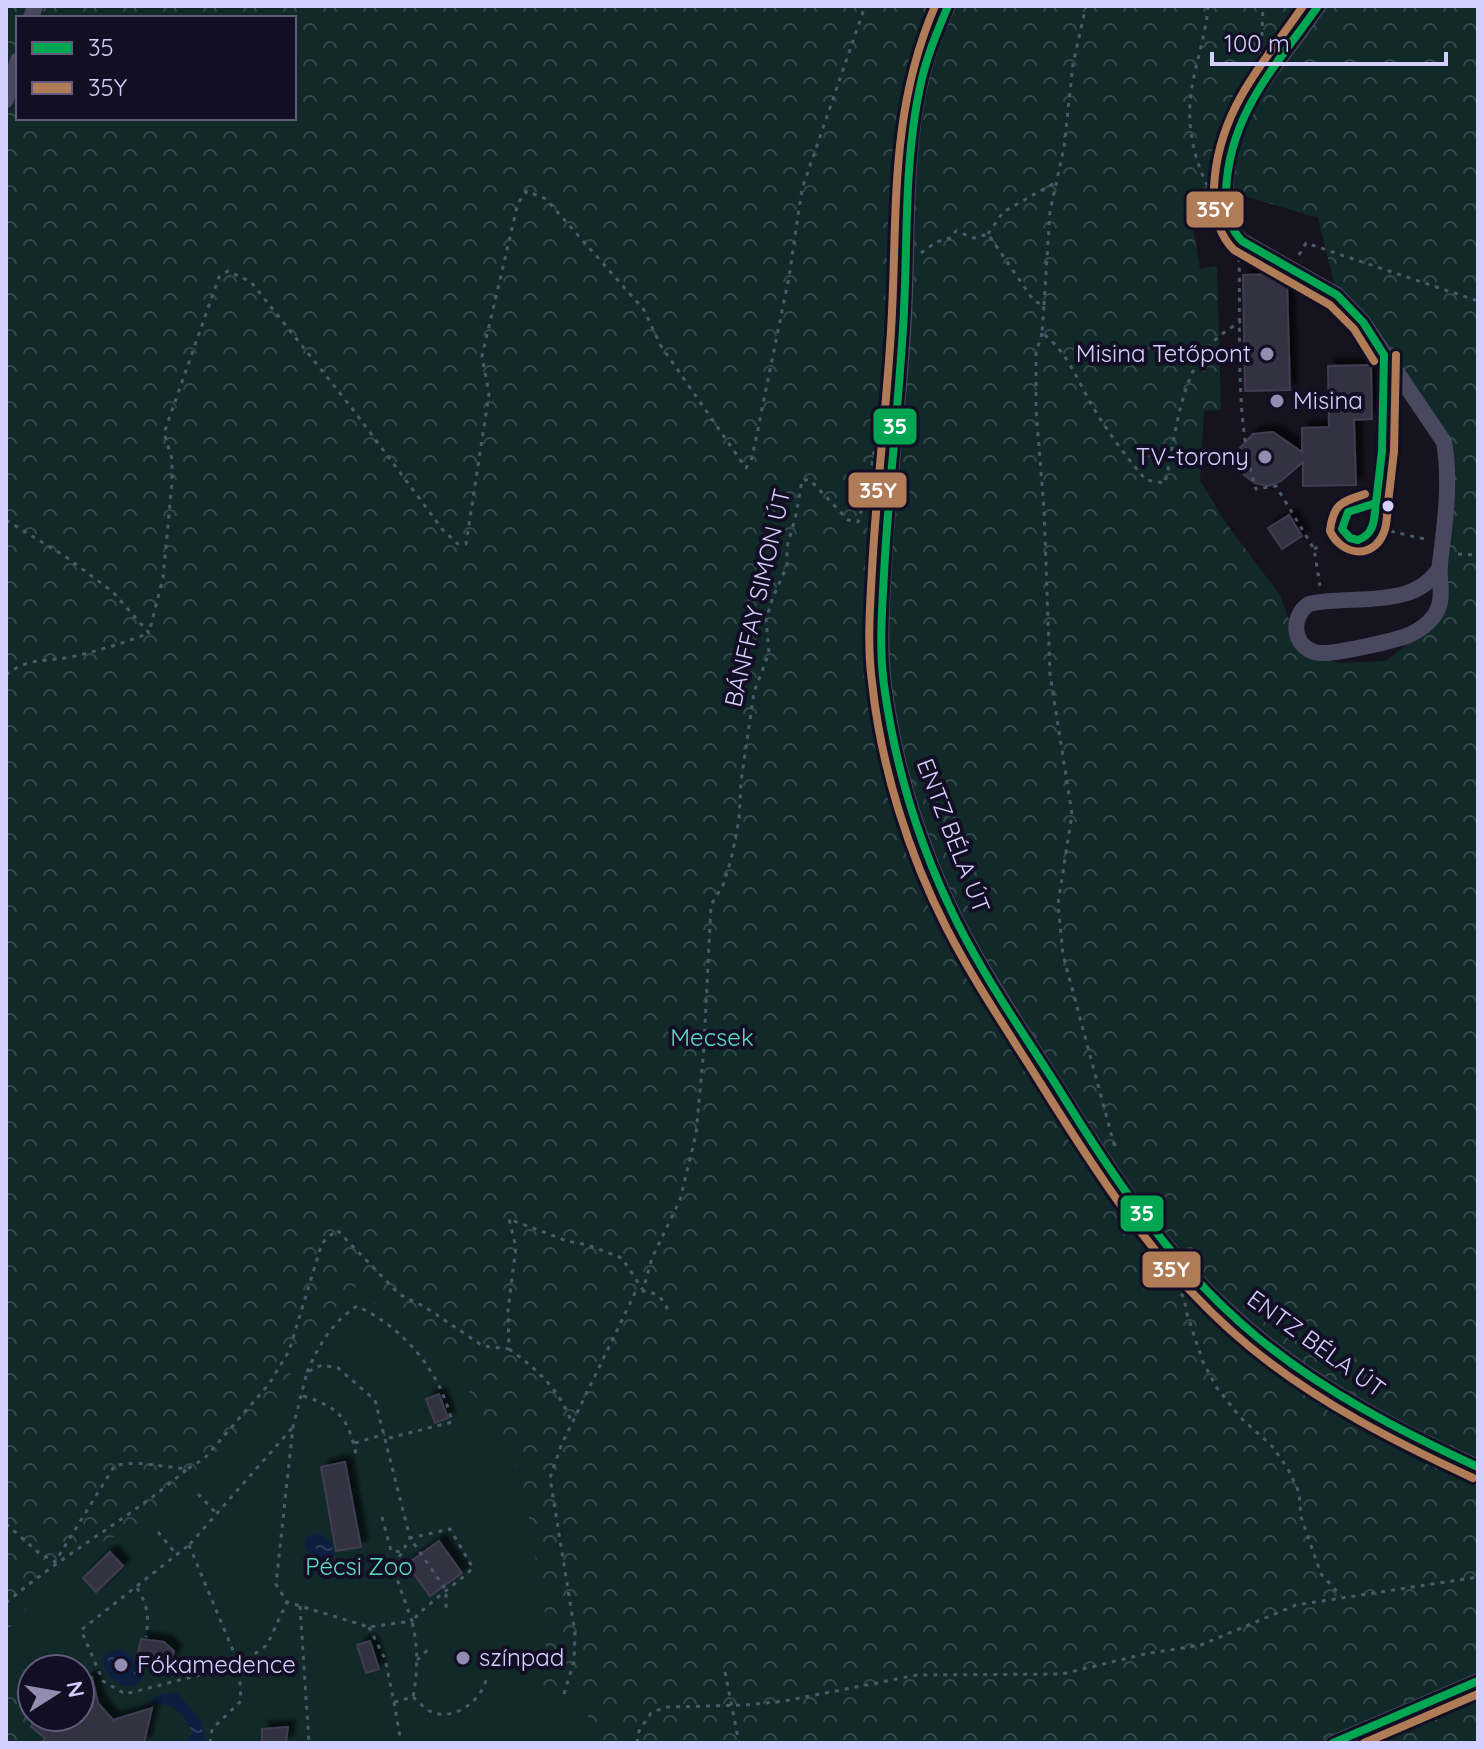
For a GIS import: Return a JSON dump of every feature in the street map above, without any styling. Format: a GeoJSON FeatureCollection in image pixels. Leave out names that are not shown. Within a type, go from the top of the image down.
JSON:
{"type":"FeatureCollection","features":[{"type":"Feature","properties":{"kind":"street","name":"ENTZ BÉLA ÚT"},"geometry":{"type":"LineString","coordinates":[[948,6],[919,85],[911,156],[903,332],[880,629],[895,746],[904,784],[932,863],[972,950],[1118,1184],[1147,1224],[1224,1307],[1288,1360],[1379,1419],[1478,1467]]}},
{"type":"Feature","properties":{"kind":"street"},"geometry":{"type":"LineString","coordinates":[[1318,6],[1269,69],[1251,99],[1233,144],[1226,186],[1227,212],[1234,235],[1261,254],[1337,295],[1363,322],[1424,409],[1444,442],[1448,462],[1440,567],[1442,592],[1434,616],[1423,627],[1396,639],[1322,653],[1308,649],[1301,642],[1297,632],[1297,615],[1309,604],[1407,594],[1433,580],[1440,567]]}},
{"type":"Feature","properties":{"kind":"street"},"geometry":{"type":"LineString","coordinates":[[6,100],[16,67]]}},
{"type":"Feature","properties":{"kind":"street"},"geometry":{"type":"LineString","coordinates":[[1333,1743],[1478,1681]]}},
{"type":"Feature","properties":{"kind":"lane"},"geometry":{"type":"LineString","coordinates":[[1368,544],[1373,527],[1382,451],[1384,355]]}},
{"type":"Feature","properties":{"kind":"lane"},"geometry":{"type":"LineString","coordinates":[[1373,527],[1368,537],[1357,542],[1346,537],[1342,529],[1348,512],[1376,503]]}},
{"type":"Feature","properties":{"kind":"path"},"geometry":{"type":"LineString","coordinates":[[149,633],[163,578],[172,483],[172,459],[164,433],[213,291],[219,277],[228,271],[251,282],[351,407],[443,530],[458,544],[466,544],[489,394],[482,356],[518,203],[527,191],[546,199],[644,310],[661,346],[746,468],[752,458],[789,277],[802,189],[865,6]]}},
{"type":"Feature","properties":{"kind":"path"},"geometry":{"type":"LineString","coordinates":[[1086,6],[1073,64],[1064,148],[1050,211],[1042,333],[1036,353],[1036,410],[1044,509],[1050,674],[1072,814],[1058,904],[1063,955],[1116,1154]]}},
{"type":"Feature","properties":{"kind":"path"},"geometry":{"type":"LineString","coordinates":[[1208,6],[1190,104],[1193,146],[1202,176],[1215,200]]}},
{"type":"Feature","properties":{"kind":"path"},"geometry":{"type":"LineString","coordinates":[[1263,6],[1260,53],[1269,69]]}},
{"type":"Feature","properties":{"kind":"path"},"geometry":{"type":"LineString","coordinates":[[906,262],[936,242],[951,238],[956,231],[974,238],[988,234],[1003,212],[1056,182]]}},
{"type":"Feature","properties":{"kind":"path"},"geometry":{"type":"LineString","coordinates":[[988,234],[1034,301],[1044,305]]}},
{"type":"Feature","properties":{"kind":"path"},"geometry":{"type":"LineString","coordinates":[[1234,235],[1239,258],[1240,356],[1248,465],[1256,489],[1276,486],[1314,549],[1322,601]]}},
{"type":"Feature","properties":{"kind":"path"},"geometry":{"type":"LineString","coordinates":[[1290,268],[1306,243],[1478,301]]}},
{"type":"Feature","properties":{"kind":"path"},"geometry":{"type":"LineString","coordinates":[[1042,333],[1051,339],[1068,362],[1124,454],[1146,480],[1165,483],[1178,420],[1203,353],[1216,338],[1241,321]]}},
{"type":"Feature","properties":{"kind":"path"},"geometry":{"type":"LineString","coordinates":[[880,406],[887,338]]}},
{"type":"Feature","properties":{"kind":"path","name":"BÁNFFAY SIMON ÚT"},"geometry":{"type":"LineString","coordinates":[[643,1290],[652,1258],[680,1200],[696,1134],[711,905],[723,885],[731,860],[739,820],[752,703],[769,653],[766,620],[787,566],[787,547],[802,480],[810,480],[848,520],[858,522],[870,478],[879,419]]}},
{"type":"Feature","properties":{"kind":"path"},"geometry":{"type":"LineString","coordinates":[[6,520],[66,557],[113,592],[149,633]]}},
{"type":"Feature","properties":{"kind":"path"},"geometry":{"type":"LineString","coordinates":[[1314,549],[1322,545]]}},
{"type":"Feature","properties":{"kind":"path"},"geometry":{"type":"LineString","coordinates":[[6,675],[16,667],[51,658],[64,659],[86,654],[149,633]]}},
{"type":"Feature","properties":{"kind":"path"},"geometry":{"type":"LineString","coordinates":[[509,1349],[508,1310],[516,1247],[509,1219],[622,1258],[643,1290]]}},
{"type":"Feature","properties":{"kind":"path"},"geometry":{"type":"LineString","coordinates":[[6,1603],[55,1562],[158,1494],[204,1459],[269,1384],[289,1351],[322,1243],[337,1230],[399,1294],[425,1307],[483,1346],[509,1349],[532,1366],[566,1405],[572,1424]]}},
{"type":"Feature","properties":{"kind":"path"},"geometry":{"type":"LineString","coordinates":[[1158,1261],[1184,1298],[1203,1362],[1217,1388],[1240,1417],[1272,1446],[1288,1469],[1299,1492],[1301,1517],[1321,1574],[1341,1596]]}},
{"type":"Feature","properties":{"kind":"path"},"geometry":{"type":"LineString","coordinates":[[564,1694],[574,1661],[575,1633],[550,1478],[561,1446],[635,1293],[643,1290],[656,1294],[666,1303],[668,1312]]}},
{"type":"Feature","properties":{"kind":"path"},"geometry":{"type":"LineString","coordinates":[[354,1444],[452,1422],[435,1375],[391,1324],[357,1306],[343,1315],[317,1348],[307,1372],[293,1427],[276,1584],[287,1602],[369,1627],[412,1621],[473,1568],[450,1529],[410,1538],[393,1568],[412,1621],[418,1645],[413,1697]]}},
{"type":"Feature","properties":{"kind":"path"},"geometry":{"type":"LineString","coordinates":[[307,1372],[322,1365],[338,1368],[375,1400],[410,1538],[446,1590],[446,1611]]}},
{"type":"Feature","properties":{"kind":"path"},"geometry":{"type":"LineString","coordinates":[[303,1396],[326,1403],[340,1414],[351,1429],[357,1459]]}},
{"type":"Feature","properties":{"kind":"path"},"geometry":{"type":"LineString","coordinates":[[287,1602],[267,1645],[239,1665],[125,1694],[103,1681],[81,1630],[189,1545],[293,1427]]}},
{"type":"Feature","properties":{"kind":"path"},"geometry":{"type":"LineString","coordinates":[[55,1562],[115,1465],[137,1463],[187,1469]]}},
{"type":"Feature","properties":{"kind":"path"},"geometry":{"type":"LineString","coordinates":[[198,1494],[217,1514]]}},
{"type":"Feature","properties":{"kind":"path"},"geometry":{"type":"LineString","coordinates":[[382,1517],[391,1551],[402,1552]]}},
{"type":"Feature","properties":{"kind":"path"},"geometry":{"type":"LineString","coordinates":[[6,1524],[39,1553],[55,1562]]}},
{"type":"Feature","properties":{"kind":"path"},"geometry":{"type":"LineString","coordinates":[[158,1532],[177,1555]]}},
{"type":"Feature","properties":{"kind":"path"},"geometry":{"type":"LineString","coordinates":[[189,1545],[239,1665],[241,1701],[212,1729],[210,1743]]}},
{"type":"Feature","properties":{"kind":"path"},"geometry":{"type":"LineString","coordinates":[[637,1743],[639,1731],[651,1713],[666,1707],[785,1701],[917,1675],[1062,1674],[1145,1654],[1201,1645],[1296,1605],[1478,1577]]}},
{"type":"Feature","properties":{"kind":"path"},"geometry":{"type":"LineString","coordinates":[[137,1588],[147,1604],[146,1637]]}},
{"type":"Feature","properties":{"kind":"path"},"geometry":{"type":"LineString","coordinates":[[300,1606],[309,1743]]}},
{"type":"Feature","properties":{"kind":"path"},"geometry":{"type":"LineString","coordinates":[[369,1627],[385,1659],[401,1743]]}},
{"type":"Feature","properties":{"kind":"path"},"geometry":{"type":"LineString","coordinates":[[417,1660],[431,1647]]}},
{"type":"Feature","properties":{"kind":"path"},"geometry":{"type":"LineString","coordinates":[[725,1672],[739,1743]]}},
{"type":"Feature","properties":{"kind":"path"},"geometry":{"type":"LineString","coordinates":[[413,1697],[430,1712],[444,1715],[457,1712],[477,1699],[486,1685],[487,1675]]}},
{"type":"Feature","properties":{"kind":"path"},"geometry":{"type":"LineString","coordinates":[[394,1702],[413,1697]]}},
{"type":"Feature","properties":{"kind":"green space","name":"Mecsek"},"geometry":{"type":"Polygon","coordinates":[[[6,6],[1478,6],[1478,1743],[6,1743],[6,6]],[[1245,196],[1189,204],[1200,269],[1217,266],[1221,410],[1204,411],[1200,480],[1225,522],[1280,595],[1299,647],[1307,655],[1340,663],[1386,661],[1435,622],[1448,462],[1337,295],[1318,218],[1245,196]]]}},
{"type":"Feature","properties":{"kind":"green space","name":"Pécsi Zoo"},"geometry":{"type":"Polygon","coordinates":[[[353,1286],[456,1370],[522,1477],[548,1632],[540,1684],[589,1704],[586,1743],[34,1743],[31,1733],[96,1733],[96,1653],[16,1653],[16,1693],[6,1686],[6,1632],[72,1555],[146,1523],[275,1404],[305,1346],[353,1286]]]}},
{"type":"Feature","properties":{"kind":"water"},"geometry":{"type":"Polygon","coordinates":[[[316,1533],[327,1538],[333,1547],[334,1555],[326,1563],[314,1560],[305,1547],[306,1538],[316,1533]]]}},
{"type":"Feature","properties":{"kind":"water","name":"Fókamedence"},"geometry":{"type":"Polygon","coordinates":[[[118,1649],[132,1656],[141,1668],[143,1678],[133,1687],[113,1679],[102,1662],[106,1653],[118,1649]]]}},
{"type":"Feature","properties":{"kind":"water"},"geometry":{"type":"Polygon","coordinates":[[[177,1692],[201,1721],[206,1743],[186,1743],[193,1732],[181,1715],[173,1707],[152,1704],[153,1696],[177,1692]]]}},
{"type":"Feature","properties":{"kind":"building","name":"Misina Tetőpont"},"geometry":{"type":"Polygon","coordinates":[[[1278,274],[1287,279],[1290,390],[1245,391],[1243,275],[1278,274]]]}},
{"type":"Feature","properties":{"kind":"building"},"geometry":{"type":"Polygon","coordinates":[[[1371,365],[1372,419],[1354,420],[1356,485],[1303,486],[1303,462],[1281,481],[1268,486],[1255,483],[1244,475],[1238,463],[1239,449],[1253,434],[1273,432],[1302,452],[1302,428],[1329,427],[1328,366],[1371,365]]]}},
{"type":"Feature","properties":{"kind":"building"},"geometry":{"type":"Polygon","coordinates":[[[1289,515],[1302,536],[1282,549],[1268,528],[1289,515]]]}},
{"type":"Feature","properties":{"kind":"building"},"geometry":{"type":"Polygon","coordinates":[[[439,1394],[448,1418],[435,1423],[426,1399],[439,1394]]]}},
{"type":"Feature","properties":{"kind":"building"},"geometry":{"type":"Polygon","coordinates":[[[345,1462],[361,1547],[336,1551],[321,1467],[345,1462]]]}},
{"type":"Feature","properties":{"kind":"building"},"geometry":{"type":"Polygon","coordinates":[[[439,1541],[462,1573],[430,1596],[407,1564],[439,1541]]]}},
{"type":"Feature","properties":{"kind":"building"},"geometry":{"type":"Polygon","coordinates":[[[110,1552],[123,1566],[96,1592],[83,1578],[110,1552]]]}},
{"type":"Feature","properties":{"kind":"building"},"geometry":{"type":"Polygon","coordinates":[[[141,1639],[164,1642],[174,1651],[171,1660],[164,1667],[155,1669],[147,1664],[138,1653],[141,1639]]]}},
{"type":"Feature","properties":{"kind":"building"},"geometry":{"type":"Polygon","coordinates":[[[370,1641],[379,1669],[366,1673],[357,1645],[370,1641]]]}},
{"type":"Feature","properties":{"kind":"building"},"geometry":{"type":"Polygon","coordinates":[[[96,1694],[98,1703],[113,1720],[152,1708],[144,1743],[42,1743],[45,1738],[39,1733],[96,1733],[96,1694]]]}},
{"type":"Feature","properties":{"kind":"building"},"geometry":{"type":"Polygon","coordinates":[[[288,1727],[286,1743],[262,1743],[262,1729],[288,1727]]]}},
{"type":"Feature","properties":{"kind":"transit line","name":"35Y"},"geometry":{"type":"LineString","coordinates":[[935,6],[919,48],[902,132],[869,640],[870,668],[882,746],[909,840],[947,929],[992,1008],[1110,1190],[1189,1289],[1250,1347],[1302,1386],[1386,1435],[1473,1478]]}},
{"type":"Feature","properties":{"kind":"transit line","name":"35"},"geometry":{"type":"LineString","coordinates":[[948,6],[922,76],[914,119],[881,643],[882,671],[895,746],[921,836],[957,922],[1004,1004],[1122,1186],[1198,1281],[1257,1337],[1308,1375],[1391,1424],[1478,1467]]}},
{"type":"Feature","properties":{"kind":"transit line","name":"35Y"},"geometry":{"type":"LineString","coordinates":[[1303,6],[1258,69],[1233,112],[1217,160],[1215,213],[1220,229],[1234,250],[1330,305],[1354,329],[1374,361]]}},
{"type":"Feature","properties":{"kind":"transit line","name":"35"},"geometry":{"type":"LineString","coordinates":[[1318,6],[1271,70],[1246,113],[1229,162],[1227,211],[1233,230],[1242,241],[1337,295],[1363,322],[1384,355]]}},
{"type":"Feature","properties":{"kind":"transit line","name":"35"},"geometry":{"type":"LineString","coordinates":[[1376,503],[1382,451],[1384,355]]}},
{"type":"Feature","properties":{"kind":"transit line","name":"35Y"},"geometry":{"type":"LineString","coordinates":[[1388,503],[1394,451],[1396,355]]}},
{"type":"Feature","properties":{"kind":"transit line","name":"35Y"},"geometry":{"type":"LineString","coordinates":[[1365,494],[1344,502],[1333,515],[1330,531],[1349,550],[1365,551],[1379,541],[1385,529],[1388,506]]}},
{"type":"Feature","properties":{"kind":"transit line","name":"35"},"geometry":{"type":"LineString","coordinates":[[1376,503],[1373,525],[1368,534],[1358,540],[1350,538],[1342,529],[1348,512],[1376,503]]}},
{"type":"Feature","properties":{"kind":"transit line","name":"35"},"geometry":{"type":"LineString","coordinates":[[1333,1743],[1478,1681]]}},
{"type":"Feature","properties":{"kind":"transit line","name":"35Y"},"geometry":{"type":"LineString","coordinates":[[1364,1743],[1478,1694]]}},
{"type":"Feature","properties":{"kind":"place","name":"Misina Tetőpont"},"geometry":{"type":"Point","coordinates":[1267,354]}},
{"type":"Feature","properties":{"kind":"place","name":"Misina"},"geometry":{"type":"Point","coordinates":[1277,401]}},
{"type":"Feature","properties":{"kind":"place","name":"TV-torony"},"geometry":{"type":"Point","coordinates":[1265,457]}},
{"type":"Feature","properties":{"kind":"place","name":"színpad"},"geometry":{"type":"Point","coordinates":[463,1658]}},
{"type":"Feature","properties":{"kind":"place","name":"Fókamedence"},"geometry":{"type":"Point","coordinates":[121,1665]}}]}
